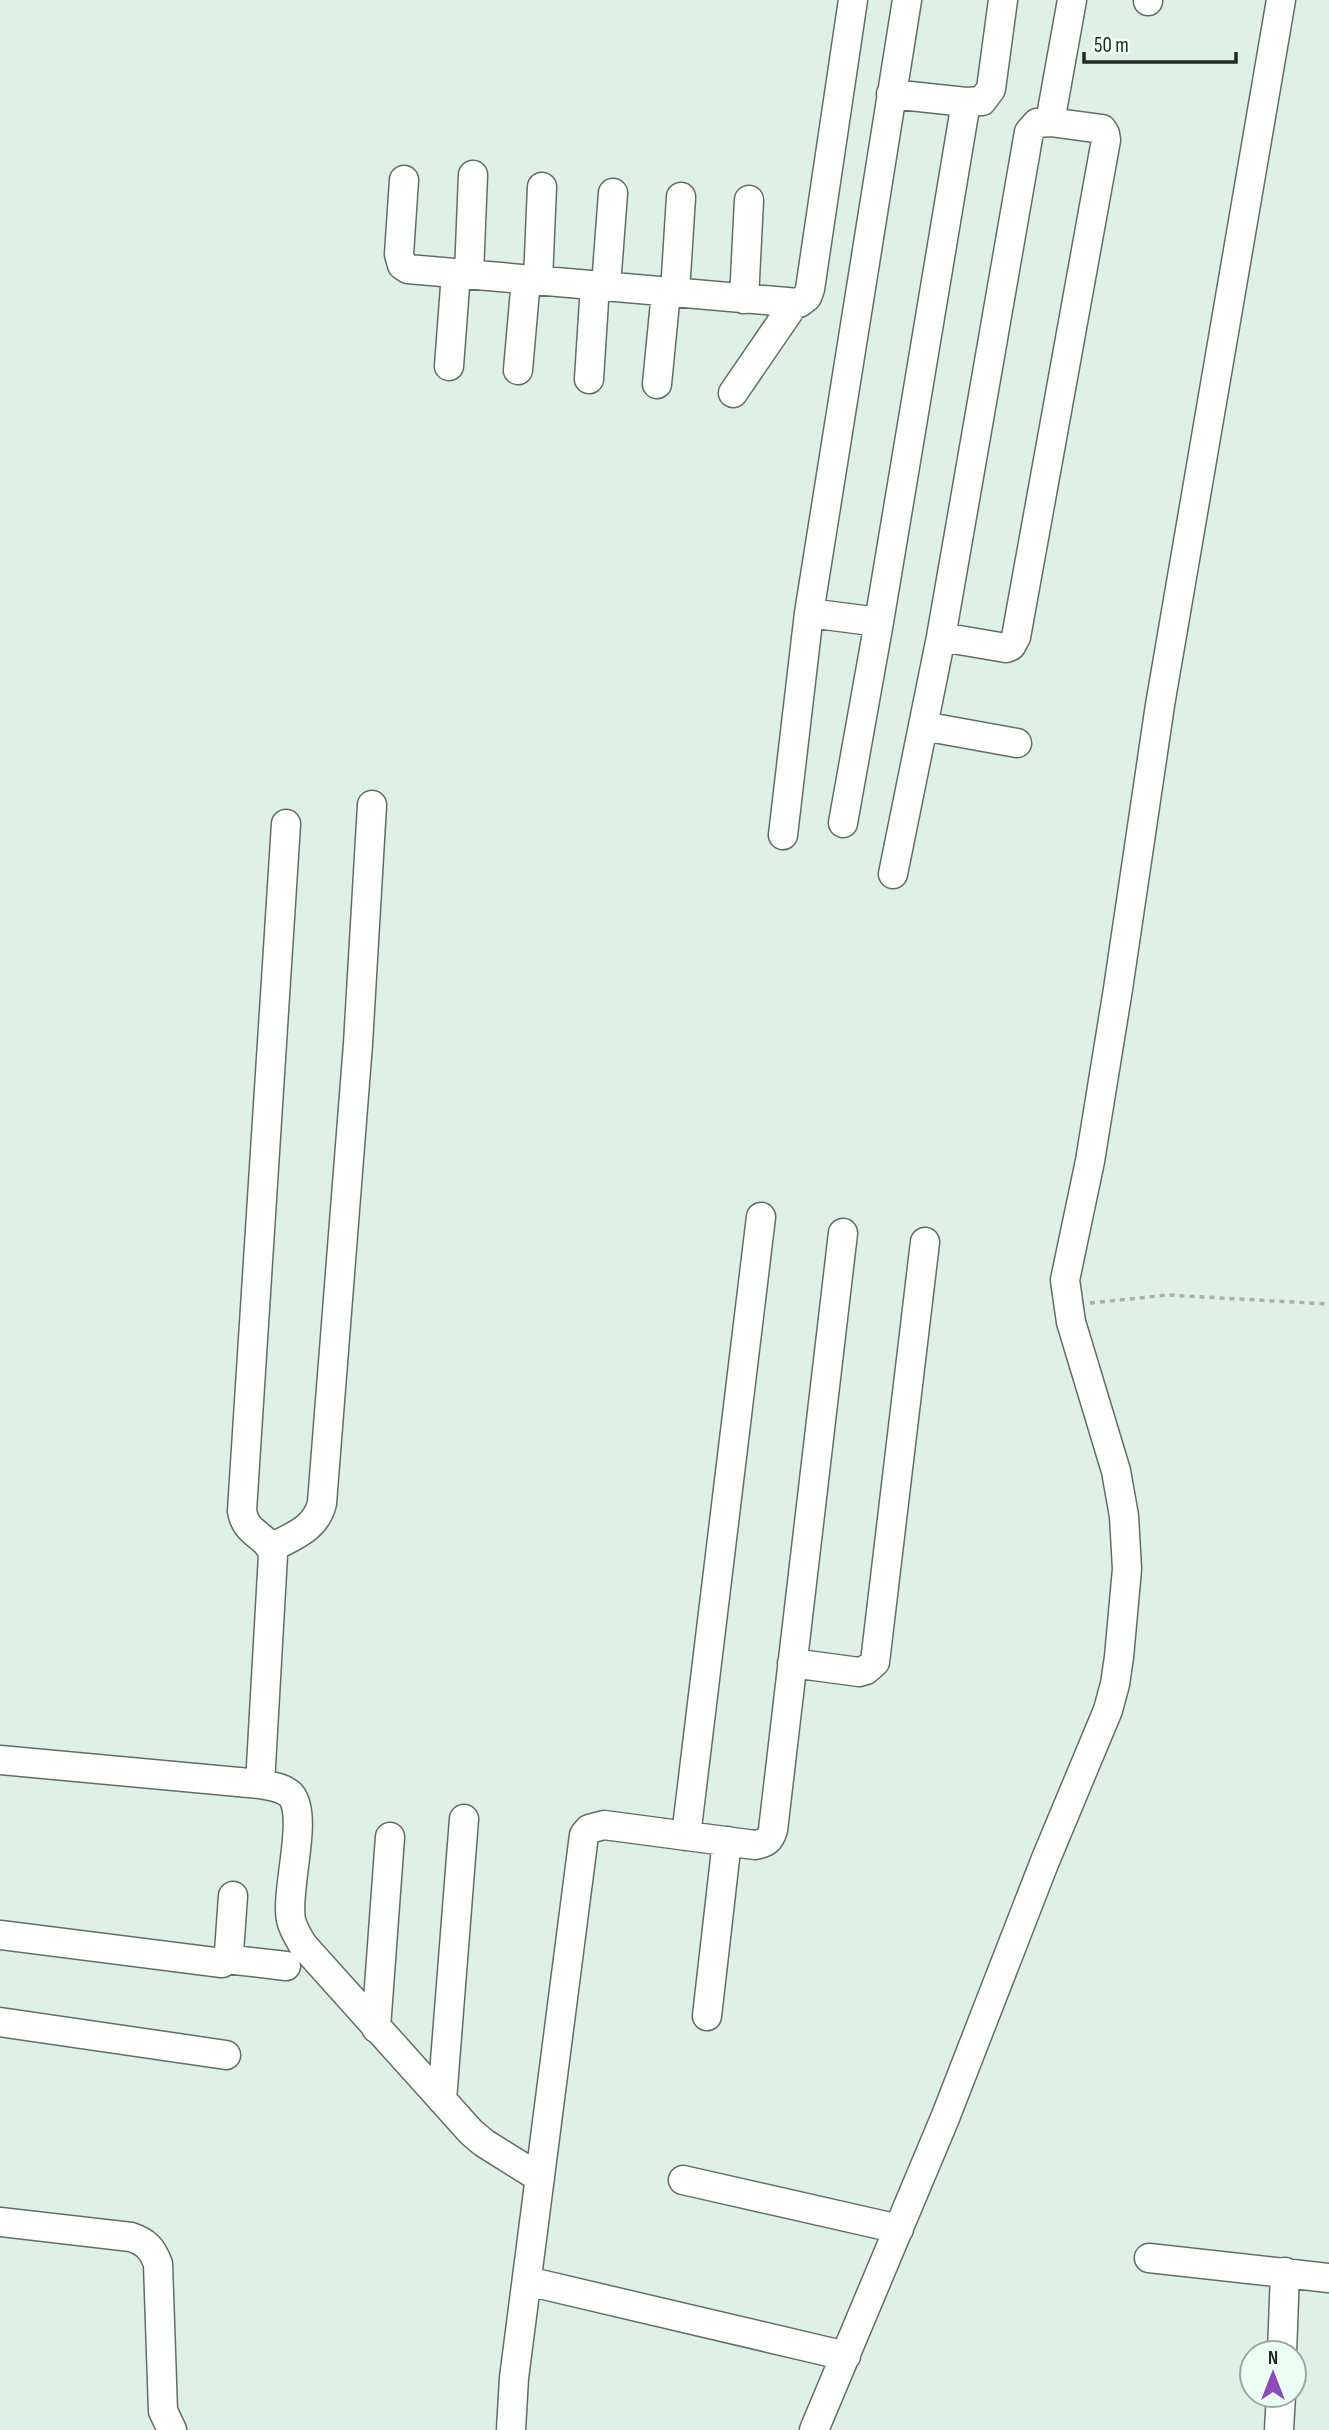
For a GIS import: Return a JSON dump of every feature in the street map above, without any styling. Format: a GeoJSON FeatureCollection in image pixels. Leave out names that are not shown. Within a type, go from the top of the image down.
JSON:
{"type":"FeatureCollection","features":[{"type":"Feature","properties":{"kind":"street"},"geometry":{"type":"LineString","coordinates":[[404,180],[399,254],[402,265],[408,269],[794,304],[805,301],[810,289],[853,0]]}},
{"type":"Feature","properties":{"kind":"street"},"geometry":{"type":"LineString","coordinates":[[783,835],[809,613],[907,0]]}},
{"type":"Feature","properties":{"kind":"street"},"geometry":{"type":"LineString","coordinates":[[891,94],[966,102],[982,101],[991,89],[1003,0]]}},
{"type":"Feature","properties":{"kind":"street"},"geometry":{"type":"LineString","coordinates":[[1050,122],[1072,0]]}},
{"type":"Feature","properties":{"kind":"street"},"geometry":{"type":"LineString","coordinates":[[814,2430],[946,2118],[1045,1861],[1108,1710],[1115,1684],[1127,1569],[1124,1516],[1116,1471],[1067,1305],[1065,1280],[1094,1134],[1160,705],[1281,0]]}},
{"type":"Feature","properties":{"kind":"street"},"geometry":{"type":"LineString","coordinates":[[843,823],[966,102]]}},
{"type":"Feature","properties":{"kind":"street"},"geometry":{"type":"LineString","coordinates":[[893,874],[941,637],[1028,132],[1037,123],[1050,122],[1101,129],[1106,141],[1016,637],[1011,646],[1006,648],[941,637]]}},
{"type":"Feature","properties":{"kind":"street"},"geometry":{"type":"LineString","coordinates":[[449,366],[473,175]]}},
{"type":"Feature","properties":{"kind":"street"},"geometry":{"type":"LineString","coordinates":[[518,370],[532,280],[542,187]]}},
{"type":"Feature","properties":{"kind":"street"},"geometry":{"type":"LineString","coordinates":[[589,379],[613,193]]}},
{"type":"Feature","properties":{"kind":"street"},"geometry":{"type":"LineString","coordinates":[[657,384],[671,292],[681,197]]}},
{"type":"Feature","properties":{"kind":"street"},"geometry":{"type":"LineString","coordinates":[[744,299],[749,200]]}},
{"type":"Feature","properties":{"kind":"street"},"geometry":{"type":"LineString","coordinates":[[733,393],[794,304]]}},
{"type":"Feature","properties":{"kind":"street"},"geometry":{"type":"LineString","coordinates":[[809,613],[879,622]]}},
{"type":"Feature","properties":{"kind":"street"},"geometry":{"type":"LineString","coordinates":[[923,726],[1017,743]]}},
{"type":"Feature","properties":{"kind":"street"},"geometry":{"type":"LineString","coordinates":[[271,1548],[312,1524],[320,1514],[322,1503],[358,1044],[372,805]]}},
{"type":"Feature","properties":{"kind":"street"},"geometry":{"type":"LineString","coordinates":[[260,1784],[273,1555],[271,1548],[247,1527],[242,1511],[286,824]]}},
{"type":"Feature","properties":{"kind":"street"},"geometry":{"type":"LineString","coordinates":[[686,1836],[761,1217]]}},
{"type":"Feature","properties":{"kind":"street"},"geometry":{"type":"LineString","coordinates":[[511,2430],[514,2378],[584,1835],[596,1826],[604,1825],[755,1845],[765,1843],[771,1838],[843,1233]]}},
{"type":"Feature","properties":{"kind":"street"},"geometry":{"type":"LineString","coordinates":[[792,1663],[859,1672],[875,1662],[925,1242]]}},
{"type":"Feature","properties":{"kind":"street"},"geometry":{"type":"LineString","coordinates":[[0,1760],[260,1784],[286,1791],[296,1805],[298,1818],[290,1910],[294,1930],[303,1945],[471,2132],[540,2178]]}},
{"type":"Feature","properties":{"kind":"street"},"geometry":{"type":"LineString","coordinates":[[442,2100],[464,1819]]}},
{"type":"Feature","properties":{"kind":"street"},"geometry":{"type":"LineString","coordinates":[[376,2028],[390,1837]]}},
{"type":"Feature","properties":{"kind":"street"},"geometry":{"type":"LineString","coordinates":[[707,2016],[727,1841]]}},
{"type":"Feature","properties":{"kind":"street"},"geometry":{"type":"LineString","coordinates":[[0,1935],[222,1964],[229,1952],[233,1896]]}},
{"type":"Feature","properties":{"kind":"street"},"geometry":{"type":"LineString","coordinates":[[226,1959],[286,1966]]}},
{"type":"Feature","properties":{"kind":"street"},"geometry":{"type":"LineString","coordinates":[[0,2022],[226,2055]]}},
{"type":"Feature","properties":{"kind":"street"},"geometry":{"type":"LineString","coordinates":[[683,2180],[899,2229]]}},
{"type":"Feature","properties":{"kind":"street"},"geometry":{"type":"LineString","coordinates":[[0,2222],[131,2237],[144,2241],[153,2250],[158,2264],[163,2411],[172,2430]]}},
{"type":"Feature","properties":{"kind":"street"},"geometry":{"type":"LineString","coordinates":[[1149,2258],[1329,2278]]}},
{"type":"Feature","properties":{"kind":"street"},"geometry":{"type":"LineString","coordinates":[[1283,2339],[1285,2272]]}},
{"type":"Feature","properties":{"kind":"street"},"geometry":{"type":"LineString","coordinates":[[527,2281],[846,2356]]}},
{"type":"Feature","properties":{"kind":"street"},"geometry":{"type":"LineString","coordinates":[[1279,2430],[1280,2409]]}},
{"type":"Feature","properties":{"kind":"path"},"geometry":{"type":"LineString","coordinates":[[1067,1305],[1168,1295],[1329,1304]]}}]}
